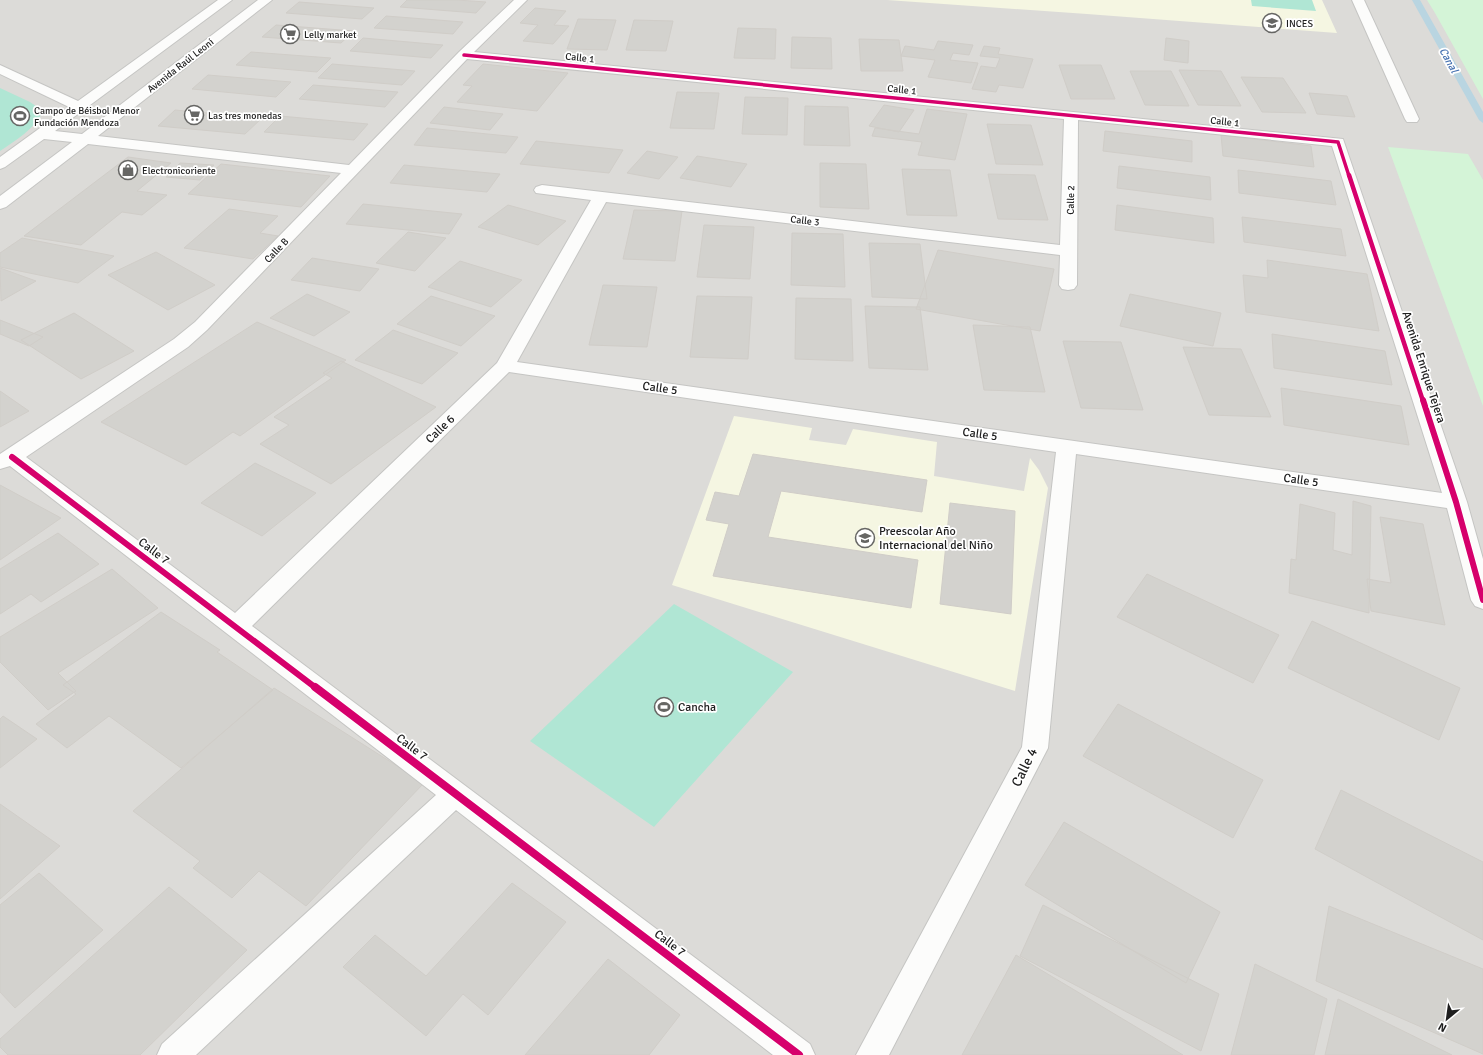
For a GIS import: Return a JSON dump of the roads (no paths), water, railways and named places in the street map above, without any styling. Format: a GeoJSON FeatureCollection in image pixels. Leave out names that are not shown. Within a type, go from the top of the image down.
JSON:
{"type":"FeatureCollection","features":[{"type":"Feature","properties":{"kind":"street","name":"Avenida Raúl Leoni"},"geometry":{"type":"LineString","coordinates":[[0,164],[226,0]]}},
{"type":"Feature","properties":{"kind":"street","name":"Avenida Raúl Leoni"},"geometry":{"type":"LineString","coordinates":[[0,204],[266,0]]}},
{"type":"Feature","properties":{"kind":"street","name":"Calle B"},"geometry":{"type":"LineString","coordinates":[[6,460],[191,335],[354,170],[464,55],[521,0]]}},
{"type":"Feature","properties":{"kind":"street"},"geometry":{"type":"LineString","coordinates":[[1358,0],[1412,119]]}},
{"type":"Feature","properties":{"kind":"street","name":"Calle 1"},"geometry":{"type":"LineString","coordinates":[[464,55],[1338,142]]}},
{"type":"Feature","properties":{"kind":"street"},"geometry":{"type":"LineString","coordinates":[[0,69],[80,107]]}},
{"type":"Feature","properties":{"kind":"street","name":"Calle 2"},"geometry":{"type":"LineString","coordinates":[[1068,285],[1072,116]]}},
{"type":"Feature","properties":{"kind":"street"},"geometry":{"type":"LineString","coordinates":[[42,134],[354,170]]}},
{"type":"Feature","properties":{"kind":"street","name":"Avenida Enrique Tejera"},"geometry":{"type":"LineString","coordinates":[[1338,142],[1456,502],[1483,600]]}},
{"type":"Feature","properties":{"kind":"street","name":"Calle 3"},"geometry":{"type":"LineString","coordinates":[[542,190],[1068,251]]}},
{"type":"Feature","properties":{"kind":"street","name":"Calle 6"},"geometry":{"type":"LineString","coordinates":[[236,627],[505,366],[601,197]]}},
{"type":"Feature","properties":{"kind":"street","name":"Calle 5"},"geometry":{"type":"LineString","coordinates":[[505,366],[1456,502]]}},
{"type":"Feature","properties":{"kind":"street","name":"Calle 4"},"geometry":{"type":"LineString","coordinates":[[872,1055],[1035,748],[1067,446]]}},
{"type":"Feature","properties":{"kind":"street","name":"Calle 7"},"geometry":{"type":"LineString","coordinates":[[6,460],[236,627],[799,1055]]}},
{"type":"Feature","properties":{"kind":"street"},"geometry":{"type":"LineString","coordinates":[[173,1055],[455,794]]}},
{"type":"Feature","properties":{"kind":"waterway","name":"Canal"},"geometry":{"type":"LineString","coordinates":[[1416,0],[1432,26],[1483,120]]}},
{"type":"Feature","properties":{"kind":"place","name":"INCES"},"geometry":{"type":"Point","coordinates":[1272,23]}},
{"type":"Feature","properties":{"kind":"place","name":"Lelly market"},"geometry":{"type":"Point","coordinates":[290,34]}},
{"type":"Feature","properties":{"kind":"place","name":"Las tres monedas"},"geometry":{"type":"Point","coordinates":[194,115]}},
{"type":"Feature","properties":{"kind":"place","name":"Campo de Béisbol Menor Fundación Mendoza"},"geometry":{"type":"Point","coordinates":[20,116]}},
{"type":"Feature","properties":{"kind":"place","name":"Electronicoriente"},"geometry":{"type":"Point","coordinates":[128,170]}},
{"type":"Feature","properties":{"kind":"place","name":"Preescolar Año Internacional del Niño"},"geometry":{"type":"Point","coordinates":[865,538]}},
{"type":"Feature","properties":{"kind":"place","name":"Cancha"},"geometry":{"type":"Point","coordinates":[664,707]}}]}
